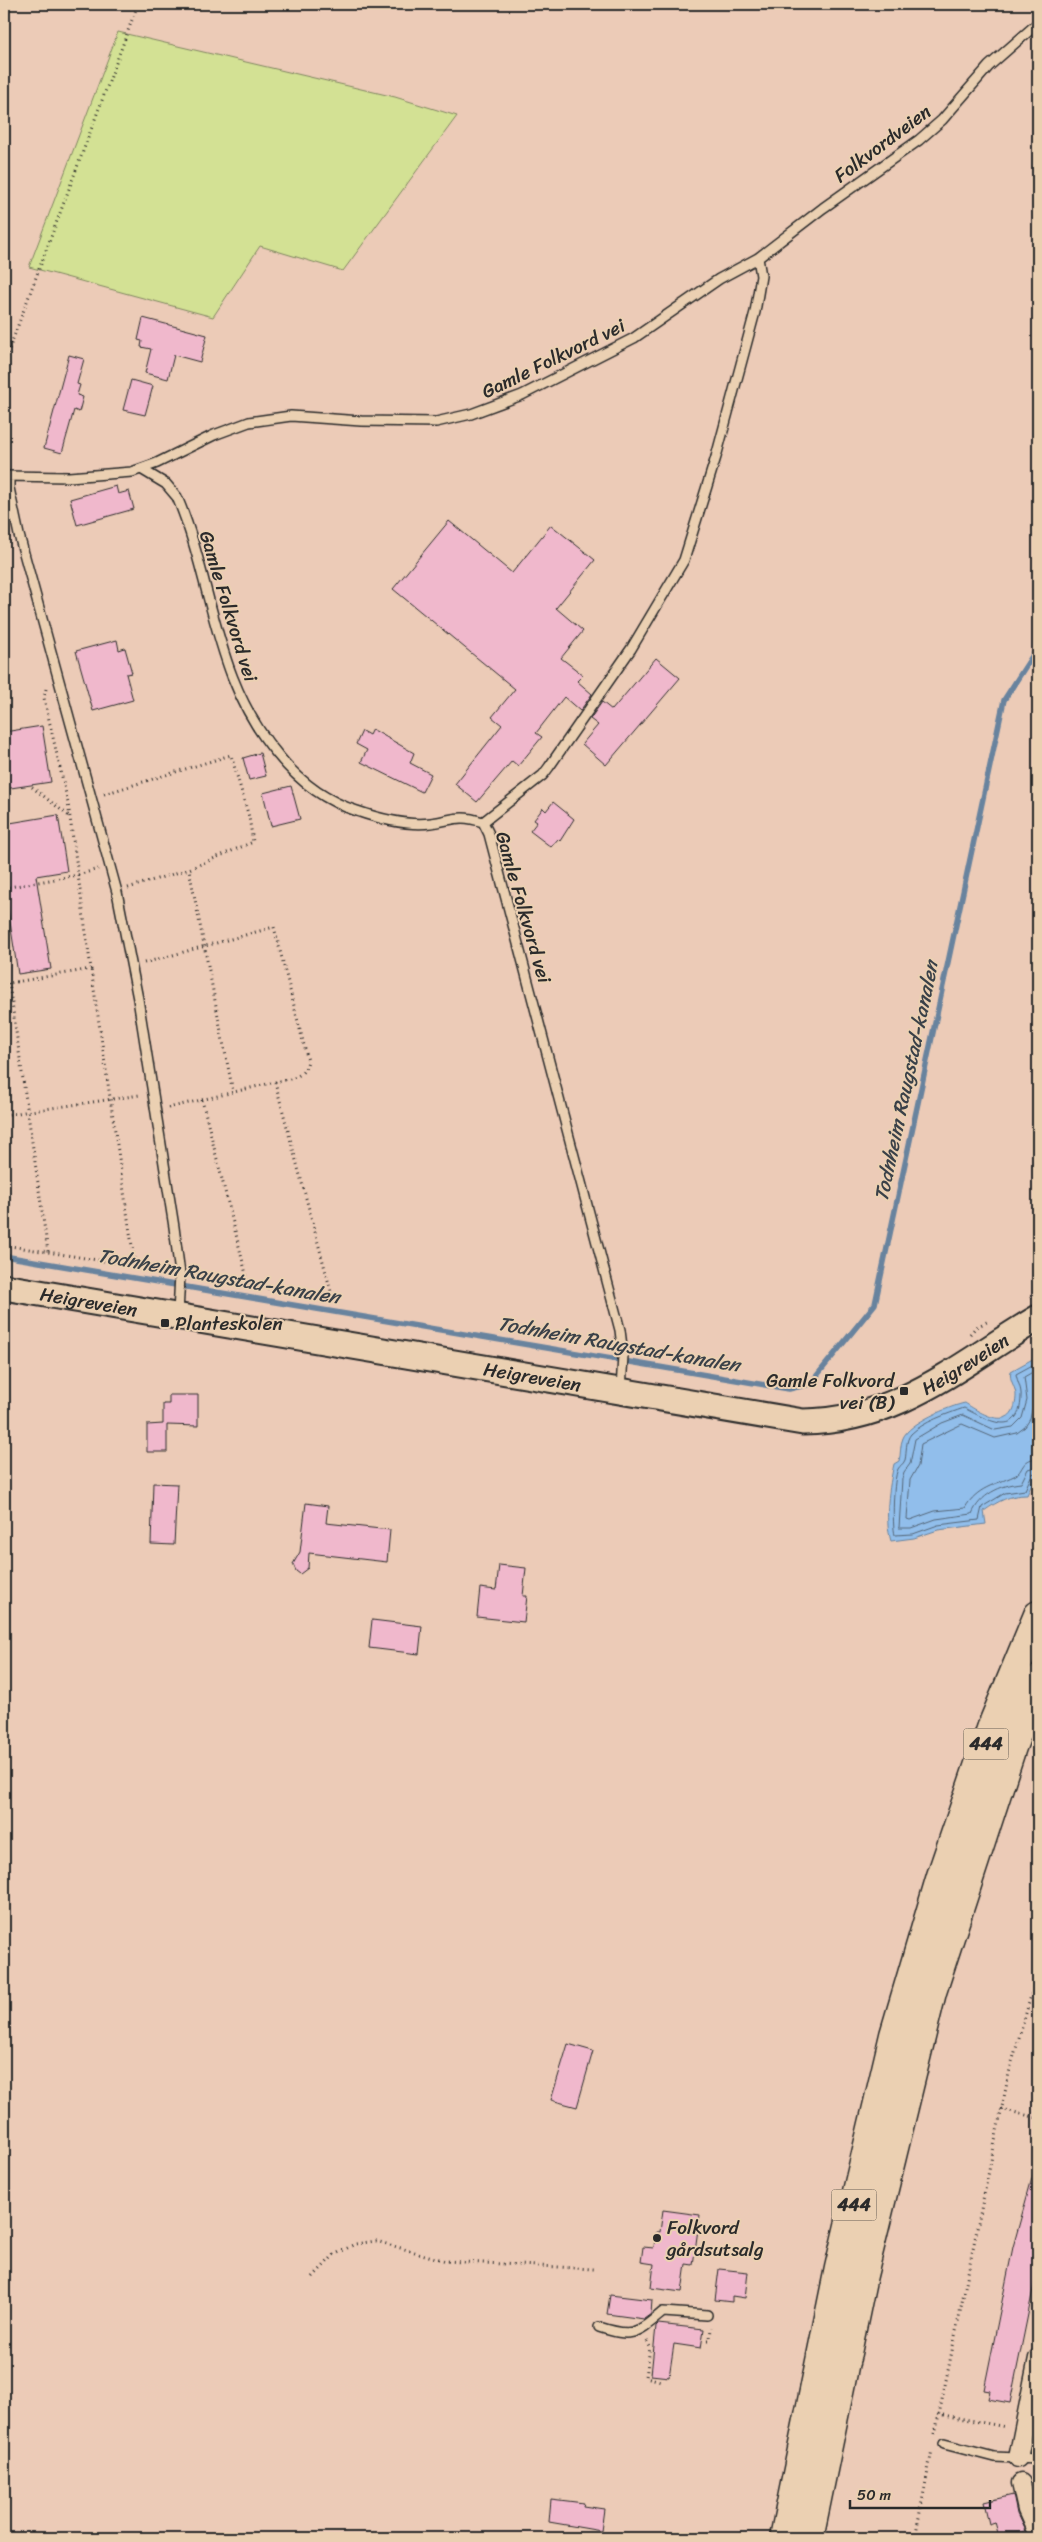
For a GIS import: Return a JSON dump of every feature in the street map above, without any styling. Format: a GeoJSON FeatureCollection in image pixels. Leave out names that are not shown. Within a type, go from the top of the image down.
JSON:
{"type":"FeatureCollection","features":[{"type":"Feature","properties":{"kind":"highway","name":"444"},"geometry":{"type":"LineString","coordinates":[[784,2538],[839,2268],[894,2035],[941,1876],[989,1735],[1038,1615]]}},
{"type":"Feature","properties":{"kind":"highway","name":"444"},"geometry":{"type":"LineString","coordinates":[[808,2538],[863,2275],[932,1992],[1012,1747],[1038,1680]]}},
{"type":"Feature","properties":{"kind":"main road","name":"Heigreveien"},"geometry":{"type":"LineString","coordinates":[[4,1287],[179,1308],[620,1392],[787,1420],[825,1422],[845,1420],[874,1412],[918,1393],[1038,1318]]}},
{"type":"Feature","properties":{"kind":"street"},"geometry":{"type":"LineString","coordinates":[[1018,2458],[1038,2358]]}},
{"type":"Feature","properties":{"kind":"street"},"geometry":{"type":"LineString","coordinates":[[1021,2483],[1027,2510],[1038,2534]]}},
{"type":"Feature","properties":{"kind":"lane","name":"Folkvordveien"},"geometry":{"type":"LineString","coordinates":[[758,258],[823,208],[919,140],[942,120],[989,66],[1038,23]]}},
{"type":"Feature","properties":{"kind":"lane","name":"Gamle Folkvord vei"},"geometry":{"type":"LineString","coordinates":[[179,1308],[180,1274],[156,1110],[132,967],[117,892],[19,535],[6,476],[77,477],[112,475],[142,469],[214,435],[249,422],[268,418],[291,416],[411,423],[436,422],[471,414],[522,395],[634,338],[719,279],[758,258]]}},
{"type":"Feature","properties":{"kind":"lane"},"geometry":{"type":"LineString","coordinates":[[483,822],[543,775],[632,649],[684,560],[716,457],[755,312],[761,276],[758,258]]}},
{"type":"Feature","properties":{"kind":"lane","name":"Gamle Folkvord vei"},"geometry":{"type":"LineString","coordinates":[[142,469],[166,484],[177,497],[233,683],[256,727],[291,771],[301,780],[335,802],[380,818],[411,823],[432,823],[452,818],[470,818],[483,822],[489,834],[620,1330],[623,1355],[620,1392]]}},
{"type":"Feature","properties":{"kind":"lane"},"geometry":{"type":"LineString","coordinates":[[600,2328],[623,2335],[642,2328],[664,2312],[707,2315]]}},
{"type":"Feature","properties":{"kind":"lane"},"geometry":{"type":"LineString","coordinates":[[944,2444],[994,2457],[1038,2459]]}},
{"type":"Feature","properties":{"kind":"path"},"geometry":{"type":"LineString","coordinates":[[4,363],[138,4]]}},
{"type":"Feature","properties":{"kind":"path"},"geometry":{"type":"LineString","coordinates":[[58,674],[48,680],[44,698],[70,816],[135,1266]]}},
{"type":"Feature","properties":{"kind":"path"},"geometry":{"type":"LineString","coordinates":[[92,798],[231,755],[250,817],[253,842],[189,869],[117,892]]}},
{"type":"Feature","properties":{"kind":"path"},"geometry":{"type":"LineString","coordinates":[[32,787],[70,816]]}},
{"type":"Feature","properties":{"kind":"path"},"geometry":{"type":"LineString","coordinates":[[4,888],[78,875],[110,865]]}},
{"type":"Feature","properties":{"kind":"path"},"geometry":{"type":"LineString","coordinates":[[189,869],[233,1092]]}},
{"type":"Feature","properties":{"kind":"path"},"geometry":{"type":"LineString","coordinates":[[132,967],[274,927],[308,1061],[302,1074],[294,1079],[156,1110]]}},
{"type":"Feature","properties":{"kind":"path"},"geometry":{"type":"LineString","coordinates":[[4,984],[91,969]]}},
{"type":"Feature","properties":{"kind":"path"},"geometry":{"type":"LineString","coordinates":[[9,983],[48,1252]]}},
{"type":"Feature","properties":{"kind":"path"},"geometry":{"type":"LineString","coordinates":[[4,1244],[249,1286],[333,1298],[275,1082]]}},
{"type":"Feature","properties":{"kind":"path"},"geometry":{"type":"LineString","coordinates":[[4,1115],[153,1093]]}},
{"type":"Feature","properties":{"kind":"path"},"geometry":{"type":"LineString","coordinates":[[202,1100],[249,1286]]}},
{"type":"Feature","properties":{"kind":"path"},"geometry":{"type":"LineString","coordinates":[[969,1335],[976,1327]]}},
{"type":"Feature","properties":{"kind":"path"},"geometry":{"type":"LineString","coordinates":[[915,2538],[938,2414],[1001,2108],[1028,2001],[1038,1972]]}},
{"type":"Feature","properties":{"kind":"path"},"geometry":{"type":"LineString","coordinates":[[1001,2108],[1038,2118]]}},
{"type":"Feature","properties":{"kind":"path"},"geometry":{"type":"LineString","coordinates":[[313,2277],[334,2255],[355,2244],[376,2241],[446,2262],[594,2270]]}},
{"type":"Feature","properties":{"kind":"path"},"geometry":{"type":"LineString","coordinates":[[642,2328],[650,2347],[646,2378],[661,2381]]}},
{"type":"Feature","properties":{"kind":"path"},"geometry":{"type":"LineString","coordinates":[[938,2414],[1023,2431]]}},
{"type":"Feature","properties":{"kind":"green space"},"geometry":{"type":"Polygon","coordinates":[[[118,32],[395,97],[457,116],[343,271],[260,246],[213,317],[29,267],[118,32]]]}},
{"type":"Feature","properties":{"kind":"water"},"geometry":{"type":"Polygon","coordinates":[[[1038,1356],[1038,1471],[1027,1495],[1004,1499],[984,1511],[986,1524],[938,1530],[914,1538],[891,1541],[888,1522],[890,1482],[894,1464],[899,1461],[902,1440],[907,1432],[931,1416],[965,1403],[980,1412],[996,1418],[1004,1418],[1010,1415],[1014,1408],[1016,1397],[1010,1374],[1011,1371],[1038,1356]]]}},
{"type":"Feature","properties":{"kind":"building"},"geometry":{"type":"Polygon","coordinates":[[[143,318],[207,335],[200,362],[174,355],[168,379],[145,373],[151,349],[141,347],[142,341],[138,340],[143,318]]]}},
{"type":"Feature","properties":{"kind":"building"},"geometry":{"type":"Polygon","coordinates":[[[69,355],[84,359],[77,384],[80,385],[77,395],[83,397],[79,412],[74,410],[62,453],[44,448],[69,355]]]}},
{"type":"Feature","properties":{"kind":"building"},"geometry":{"type":"Polygon","coordinates":[[[131,380],[153,386],[145,415],[123,410],[131,380]]]}},
{"type":"Feature","properties":{"kind":"building"},"geometry":{"type":"Polygon","coordinates":[[[116,486],[118,494],[129,491],[134,509],[77,525],[70,499],[116,486]]]}},
{"type":"Feature","properties":{"kind":"building"},"geometry":{"type":"Polygon","coordinates":[[[449,521],[512,573],[551,525],[595,560],[556,608],[583,631],[561,658],[583,675],[577,681],[592,694],[580,711],[564,697],[536,733],[542,737],[518,766],[512,761],[477,802],[455,784],[502,725],[492,717],[515,689],[393,589],[449,521]]]}},
{"type":"Feature","properties":{"kind":"building"},"geometry":{"type":"Polygon","coordinates":[[[117,640],[119,650],[125,648],[132,673],[126,674],[133,700],[93,711],[76,651],[117,640]]]}},
{"type":"Feature","properties":{"kind":"building"},"geometry":{"type":"Polygon","coordinates":[[[656,658],[680,678],[606,765],[582,744],[598,725],[590,719],[602,702],[612,710],[656,658]]]}},
{"type":"Feature","properties":{"kind":"building"},"geometry":{"type":"Polygon","coordinates":[[[42,726],[51,782],[4,789],[4,732],[42,726]]]}},
{"type":"Feature","properties":{"kind":"building"},"geometry":{"type":"Polygon","coordinates":[[[372,729],[414,753],[410,763],[431,774],[422,792],[361,762],[367,750],[356,744],[362,731],[369,735],[372,729]]]}},
{"type":"Feature","properties":{"kind":"building"},"geometry":{"type":"Polygon","coordinates":[[[260,753],[266,776],[249,780],[243,758],[260,753]]]}},
{"type":"Feature","properties":{"kind":"building"},"geometry":{"type":"Polygon","coordinates":[[[291,786],[300,819],[271,826],[263,793],[291,786]]]}},
{"type":"Feature","properties":{"kind":"building"},"geometry":{"type":"Polygon","coordinates":[[[553,802],[574,819],[560,841],[558,839],[551,847],[530,831],[537,822],[534,820],[543,808],[546,811],[553,802]]]}},
{"type":"Feature","properties":{"kind":"building"},"geometry":{"type":"Polygon","coordinates":[[[58,815],[67,871],[36,876],[51,969],[18,974],[4,883],[4,824],[58,815]]]}},
{"type":"Feature","properties":{"kind":"building"},"geometry":{"type":"Polygon","coordinates":[[[169,1395],[198,1395],[198,1426],[167,1425],[167,1452],[147,1452],[147,1425],[163,1424],[163,1404],[169,1404],[169,1395]]]}},
{"type":"Feature","properties":{"kind":"building"},"geometry":{"type":"Polygon","coordinates":[[[153,1483],[177,1484],[174,1545],[151,1544],[153,1483]]]}},
{"type":"Feature","properties":{"kind":"building"},"geometry":{"type":"Polygon","coordinates":[[[306,1503],[328,1506],[326,1523],[390,1530],[387,1562],[309,1553],[308,1568],[300,1574],[296,1571],[293,1564],[300,1552],[306,1503]]]}},
{"type":"Feature","properties":{"kind":"building"},"geometry":{"type":"Polygon","coordinates":[[[499,1565],[526,1568],[523,1596],[527,1596],[524,1622],[477,1617],[480,1588],[496,1590],[499,1565]]]}},
{"type":"Feature","properties":{"kind":"building"},"geometry":{"type":"Polygon","coordinates":[[[372,1620],[422,1626],[419,1654],[369,1648],[372,1620]]]}},
{"type":"Feature","properties":{"kind":"building"},"geometry":{"type":"Polygon","coordinates":[[[568,2044],[593,2051],[577,2107],[551,2100],[568,2044]]]}},
{"type":"Feature","properties":{"kind":"building"},"geometry":{"type":"Polygon","coordinates":[[[1034,2171],[1038,2172],[1038,2265],[1010,2403],[988,2399],[990,2391],[984,2390],[1013,2247],[1034,2171]]]}},
{"type":"Feature","properties":{"kind":"building"},"geometry":{"type":"Polygon","coordinates":[[[663,2210],[700,2215],[693,2265],[686,2264],[682,2292],[651,2288],[654,2264],[641,2262],[643,2247],[654,2248],[656,2232],[660,2232],[663,2210]]]}},
{"type":"Feature","properties":{"kind":"building"},"geometry":{"type":"Polygon","coordinates":[[[719,2269],[748,2272],[745,2298],[732,2296],[732,2302],[715,2300],[719,2269]]]}},
{"type":"Feature","properties":{"kind":"building"},"geometry":{"type":"Polygon","coordinates":[[[610,2295],[652,2300],[651,2314],[644,2319],[607,2314],[610,2295]]]}},
{"type":"Feature","properties":{"kind":"building"},"geometry":{"type":"Polygon","coordinates":[[[658,2324],[704,2329],[701,2348],[674,2344],[669,2377],[651,2375],[656,2326],[658,2324]]]}},
{"type":"Feature","properties":{"kind":"building"},"geometry":{"type":"Polygon","coordinates":[[[1013,2495],[1017,2514],[1025,2531],[999,2537],[995,2522],[989,2524],[984,2502],[1013,2495]]]}},
{"type":"Feature","properties":{"kind":"building"},"geometry":{"type":"Polygon","coordinates":[[[551,2499],[584,2503],[583,2506],[604,2509],[601,2531],[549,2522],[551,2499]]]}},
{"type":"Feature","properties":{"kind":"waterway","name":"Todnheim Raugstad-kanalen"},"geometry":{"type":"LineString","coordinates":[[4,1256],[789,1389],[810,1384],[875,1304],[1004,700],[1038,647]]}},
{"type":"Feature","properties":{"kind":"place","name":"Planteskolen"},"geometry":{"type":"Point","coordinates":[165,1323]}},
{"type":"Feature","properties":{"kind":"place","name":"Gamle Folkvord vei (B)"},"geometry":{"type":"Point","coordinates":[904,1391]}},
{"type":"Feature","properties":{"kind":"place","name":"Folkvord gårdsutsalg"},"geometry":{"type":"Point","coordinates":[657,2238]}}]}
